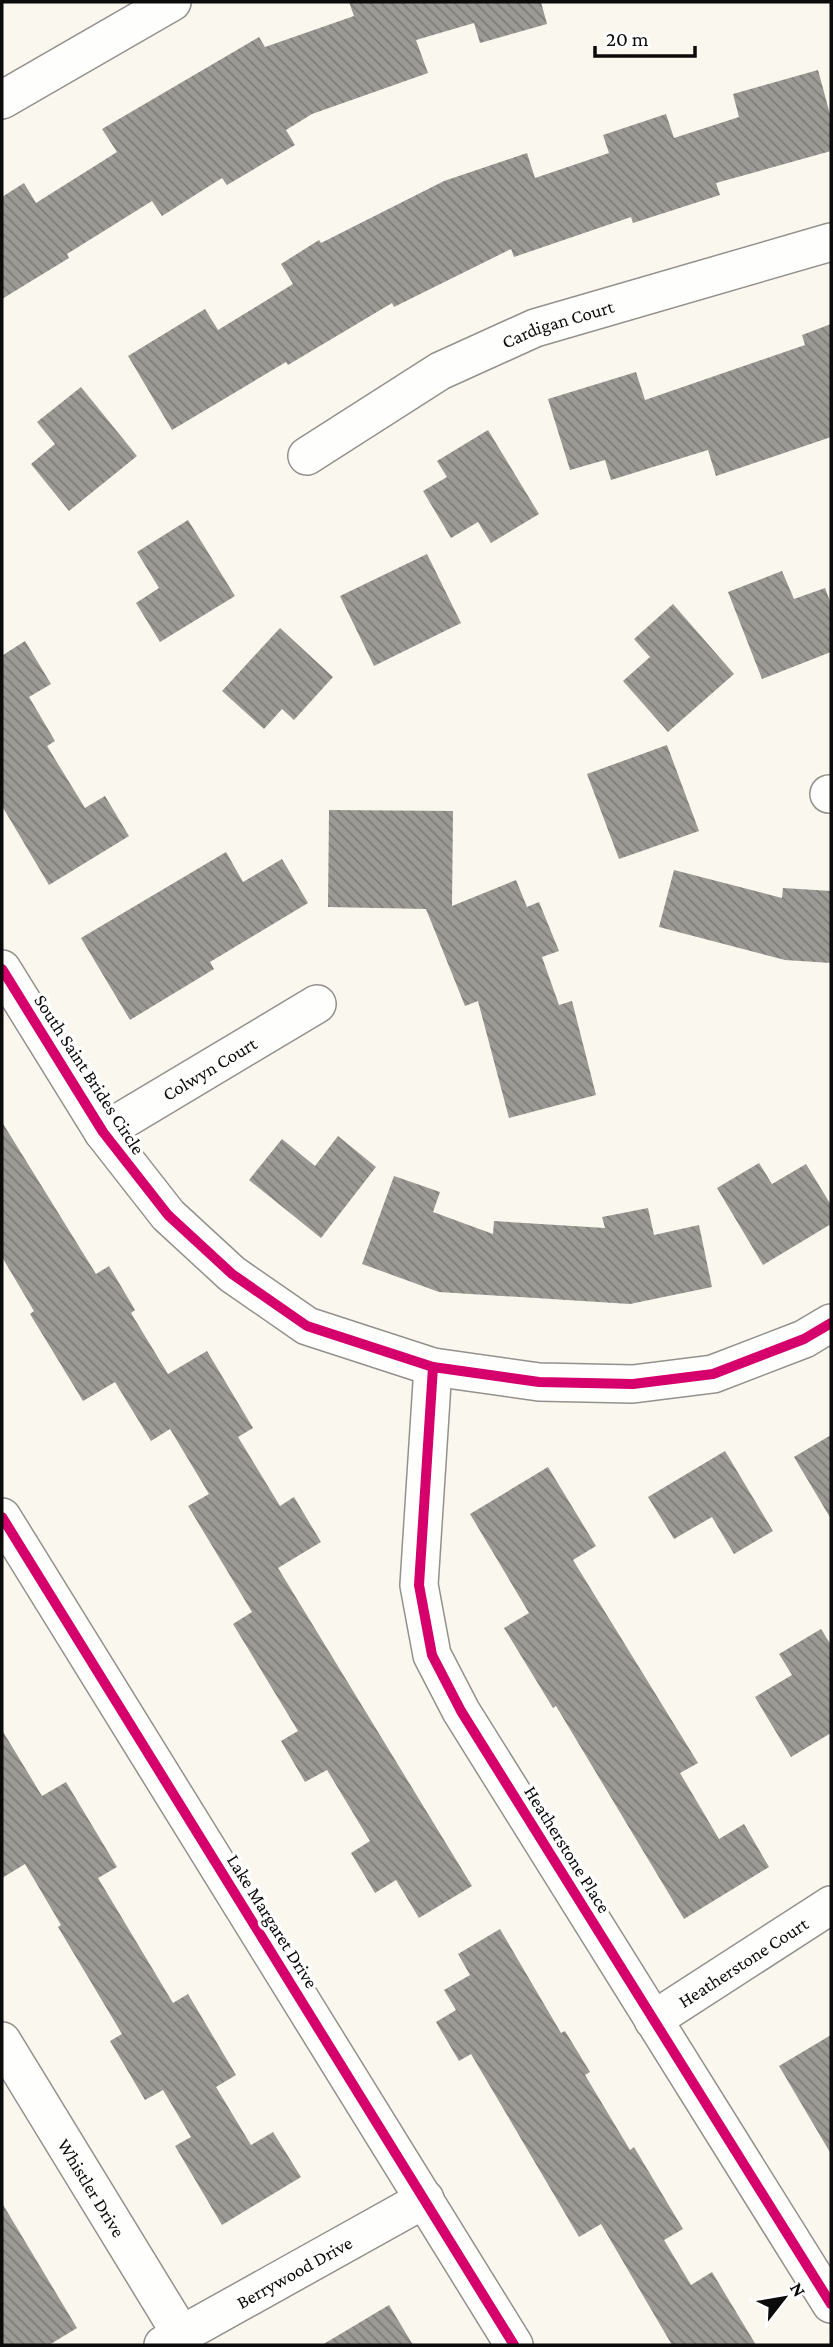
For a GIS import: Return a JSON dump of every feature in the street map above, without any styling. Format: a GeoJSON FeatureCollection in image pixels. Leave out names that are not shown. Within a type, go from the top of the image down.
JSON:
{"type":"FeatureCollection","features":[{"type":"Feature","properties":{"kind":"street"},"geometry":{"type":"LineString","coordinates":[[2,100],[172,2]]}},
{"type":"Feature","properties":{"kind":"street","name":"Cardigan Court"},"geometry":{"type":"LineString","coordinates":[[307,456],[440,371],[535,328],[831,242]]}},
{"type":"Feature","properties":{"kind":"street","name":"South Saint Brides Circle"},"geometry":{"type":"LineString","coordinates":[[2,969],[103,1132],[168,1215],[232,1274],[307,1326],[433,1367],[539,1382],[633,1384],[713,1374],[804,1339],[831,1323]]}},
{"type":"Feature","properties":{"kind":"street","name":"Colwyn Court"},"geometry":{"type":"LineString","coordinates":[[103,1132],[317,1004]]}},
{"type":"Feature","properties":{"kind":"street","name":"Heatherstone Place"},"geometry":{"type":"LineString","coordinates":[[433,1367],[419,1585],[432,1655],[461,1711],[831,2304]]}},
{"type":"Feature","properties":{"kind":"street","name":"Lake Margaret Drive"},"geometry":{"type":"LineString","coordinates":[[2,1517],[514,2345]]}},
{"type":"Feature","properties":{"kind":"street","name":"Heatherstone Court"},"geometry":{"type":"LineString","coordinates":[[653,2020],[831,1905]]}},
{"type":"Feature","properties":{"kind":"street","name":"Whistler Drive"},"geometry":{"type":"LineString","coordinates":[[2,2041],[172,2339]]}},
{"type":"Feature","properties":{"kind":"street","name":"Berrywood Drive"},"geometry":{"type":"LineString","coordinates":[[172,2339],[425,2199]]}},
{"type":"Feature","properties":{"kind":"building"},"geometry":{"type":"Polygon","coordinates":[[[349,2],[541,2],[547,24],[480,43],[474,23],[416,40],[428,73],[312,114],[286,130],[295,145],[227,185],[222,178],[162,216],[152,201],[67,254],[69,258],[2,299],[2,197],[24,183],[36,203],[117,152],[102,129],[259,37],[265,47],[354,16],[349,2]]]}},
{"type":"Feature","properties":{"kind":"building"},"geometry":{"type":"Polygon","coordinates":[[[818,70],[831,118],[831,151],[716,183],[720,195],[633,223],[631,217],[514,257],[511,249],[394,307],[392,303],[172,430],[128,356],[205,309],[218,330],[293,284],[281,264],[319,240],[321,243],[444,181],[527,153],[535,178],[609,153],[603,135],[666,114],[674,138],[739,117],[733,94],[818,70]]]}},
{"type":"Feature","properties":{"kind":"building"},"geometry":{"type":"Polygon","coordinates":[[[831,324],[831,437],[716,476],[708,450],[611,480],[605,460],[570,470],[548,399],[636,372],[645,400],[805,345],[802,335],[831,324]]]}},
{"type":"Feature","properties":{"kind":"building"},"geometry":{"type":"Polygon","coordinates":[[[81,387],[137,456],[69,511],[31,464],[55,444],[37,422],[81,387]]]}},
{"type":"Feature","properties":{"kind":"building"},"geometry":{"type":"Polygon","coordinates":[[[488,430],[539,514],[491,543],[478,522],[451,538],[423,491],[447,477],[437,461],[488,430]]]}},
{"type":"Feature","properties":{"kind":"building"},"geometry":{"type":"Polygon","coordinates":[[[188,520],[235,596],[160,642],[136,603],[159,588],[137,552],[188,520]]]}},
{"type":"Feature","properties":{"kind":"building"},"geometry":{"type":"Polygon","coordinates":[[[427,554],[461,623],[374,666],[340,596],[427,554]]]}},
{"type":"Feature","properties":{"kind":"building"},"geometry":{"type":"Polygon","coordinates":[[[782,571],[794,599],[825,588],[831,604],[831,652],[762,679],[728,592],[782,571]]]}},
{"type":"Feature","properties":{"kind":"building"},"geometry":{"type":"Polygon","coordinates":[[[673,604],[734,674],[668,732],[623,681],[650,657],[634,639],[673,604]]]}},
{"type":"Feature","properties":{"kind":"building"},"geometry":{"type":"Polygon","coordinates":[[[280,628],[333,677],[294,720],[282,709],[264,729],[222,691],[280,628]]]}},
{"type":"Feature","properties":{"kind":"building"},"geometry":{"type":"Polygon","coordinates":[[[25,641],[51,684],[29,697],[55,741],[47,746],[85,808],[105,796],[129,836],[49,885],[2,806],[2,652],[3,655],[25,641]]]}},
{"type":"Feature","properties":{"kind":"building"},"geometry":{"type":"Polygon","coordinates":[[[667,745],[699,831],[619,859],[587,774],[667,745]]]}},
{"type":"Feature","properties":{"kind":"building"},"geometry":{"type":"Polygon","coordinates":[[[329,810],[453,811],[452,906],[516,880],[527,907],[539,902],[559,951],[542,957],[559,1005],[572,1001],[596,1095],[509,1118],[478,1001],[465,1006],[426,909],[328,907],[329,810]]]}},
{"type":"Feature","properties":{"kind":"building"},"geometry":{"type":"Polygon","coordinates":[[[226,852],[243,882],[282,859],[308,903],[210,962],[214,969],[130,1020],[81,938],[226,852]]]}},
{"type":"Feature","properties":{"kind":"building"},"geometry":{"type":"Polygon","coordinates":[[[674,870],[782,898],[783,888],[831,891],[831,963],[785,960],[659,927],[674,870]]]}},
{"type":"Feature","properties":{"kind":"building"},"geometry":{"type":"Polygon","coordinates":[[[2,1122],[96,1274],[109,1266],[135,1310],[131,1313],[168,1374],[207,1351],[253,1428],[238,1437],[280,1506],[294,1497],[321,1542],[278,1568],[472,1886],[419,1918],[396,1880],[375,1893],[351,1853],[370,1841],[327,1770],[305,1782],[281,1741],[298,1731],[233,1624],[252,1612],[188,1506],[209,1494],[170,1429],[151,1441],[115,1382],[83,1401],[30,1314],[34,1311],[2,1257],[2,1122]]]}},
{"type":"Feature","properties":{"kind":"building"},"geometry":{"type":"Polygon","coordinates":[[[338,1136],[376,1167],[321,1238],[249,1180],[282,1139],[315,1166],[338,1136]]]}},
{"type":"Feature","properties":{"kind":"building"},"geometry":{"type":"Polygon","coordinates":[[[759,1163],[772,1184],[806,1164],[831,1205],[831,1224],[763,1265],[717,1188],[759,1163]]]}},
{"type":"Feature","properties":{"kind":"building"},"geometry":{"type":"Polygon","coordinates":[[[394,1176],[440,1192],[433,1212],[493,1234],[494,1221],[605,1228],[602,1217],[648,1208],[654,1235],[699,1225],[712,1287],[630,1304],[439,1292],[362,1264],[394,1176]]]}},
{"type":"Feature","properties":{"kind":"building"},"geometry":{"type":"Polygon","coordinates":[[[831,1435],[831,1519],[794,1457],[831,1435]]]}},
{"type":"Feature","properties":{"kind":"building"},"geometry":{"type":"Polygon","coordinates":[[[725,1451],[773,1531],[734,1554],[712,1517],[674,1539],[648,1497],[725,1451]]]}},
{"type":"Feature","properties":{"kind":"building"},"geometry":{"type":"Polygon","coordinates":[[[548,1467],[596,1546],[573,1560],[698,1763],[680,1773],[719,1839],[744,1824],[769,1867],[684,1919],[556,1706],[553,1708],[504,1628],[529,1613],[470,1514],[548,1467]]]}},
{"type":"Feature","properties":{"kind":"building"},"geometry":{"type":"Polygon","coordinates":[[[821,1629],[831,1645],[831,1733],[791,1757],[755,1697],[792,1675],[779,1654],[821,1629]]]}},
{"type":"Feature","properties":{"kind":"building"},"geometry":{"type":"Polygon","coordinates":[[[2,1730],[42,1796],[66,1782],[117,1867],[98,1878],[173,2003],[188,1994],[236,2075],[216,2087],[251,2145],[273,2132],[301,2177],[222,2225],[175,2146],[191,2137],[163,2090],[145,2100],[110,2041],[122,2034],[58,1927],[61,1925],[25,1864],[2,1878],[2,1730]]]}},
{"type":"Feature","properties":{"kind":"building"},"geometry":{"type":"Polygon","coordinates":[[[500,1929],[561,2033],[565,2031],[590,2072],[585,2075],[630,2150],[634,2147],[683,2229],[664,2240],[691,2285],[712,2272],[756,2345],[672,2345],[601,2224],[579,2237],[471,2054],[459,2061],[436,2022],[456,2010],[444,1990],[470,1975],[458,1954],[500,1929]]]}},
{"type":"Feature","properties":{"kind":"building"},"geometry":{"type":"Polygon","coordinates":[[[831,2035],[831,2154],[779,2066],[831,2035]]]}},
{"type":"Feature","properties":{"kind":"building"},"geometry":{"type":"Polygon","coordinates":[[[2,2203],[77,2328],[49,2345],[2,2345],[2,2203]]]}},
{"type":"Feature","properties":{"kind":"building"},"geometry":{"type":"Polygon","coordinates":[[[389,2305],[413,2345],[322,2345],[389,2305]]]}},
{"type":"Feature","properties":{"kind":"cycle path"},"geometry":{"type":"LineString","coordinates":[[2,969],[103,1132],[168,1215],[232,1274],[307,1326],[433,1367],[539,1382],[633,1384],[713,1374],[804,1339],[831,1323]]}},
{"type":"Feature","properties":{"kind":"cycle path"},"geometry":{"type":"LineString","coordinates":[[433,1367],[419,1585],[432,1655],[461,1711],[831,2304]]}},
{"type":"Feature","properties":{"kind":"cycle path"},"geometry":{"type":"LineString","coordinates":[[2,1517],[514,2345]]}}]}
